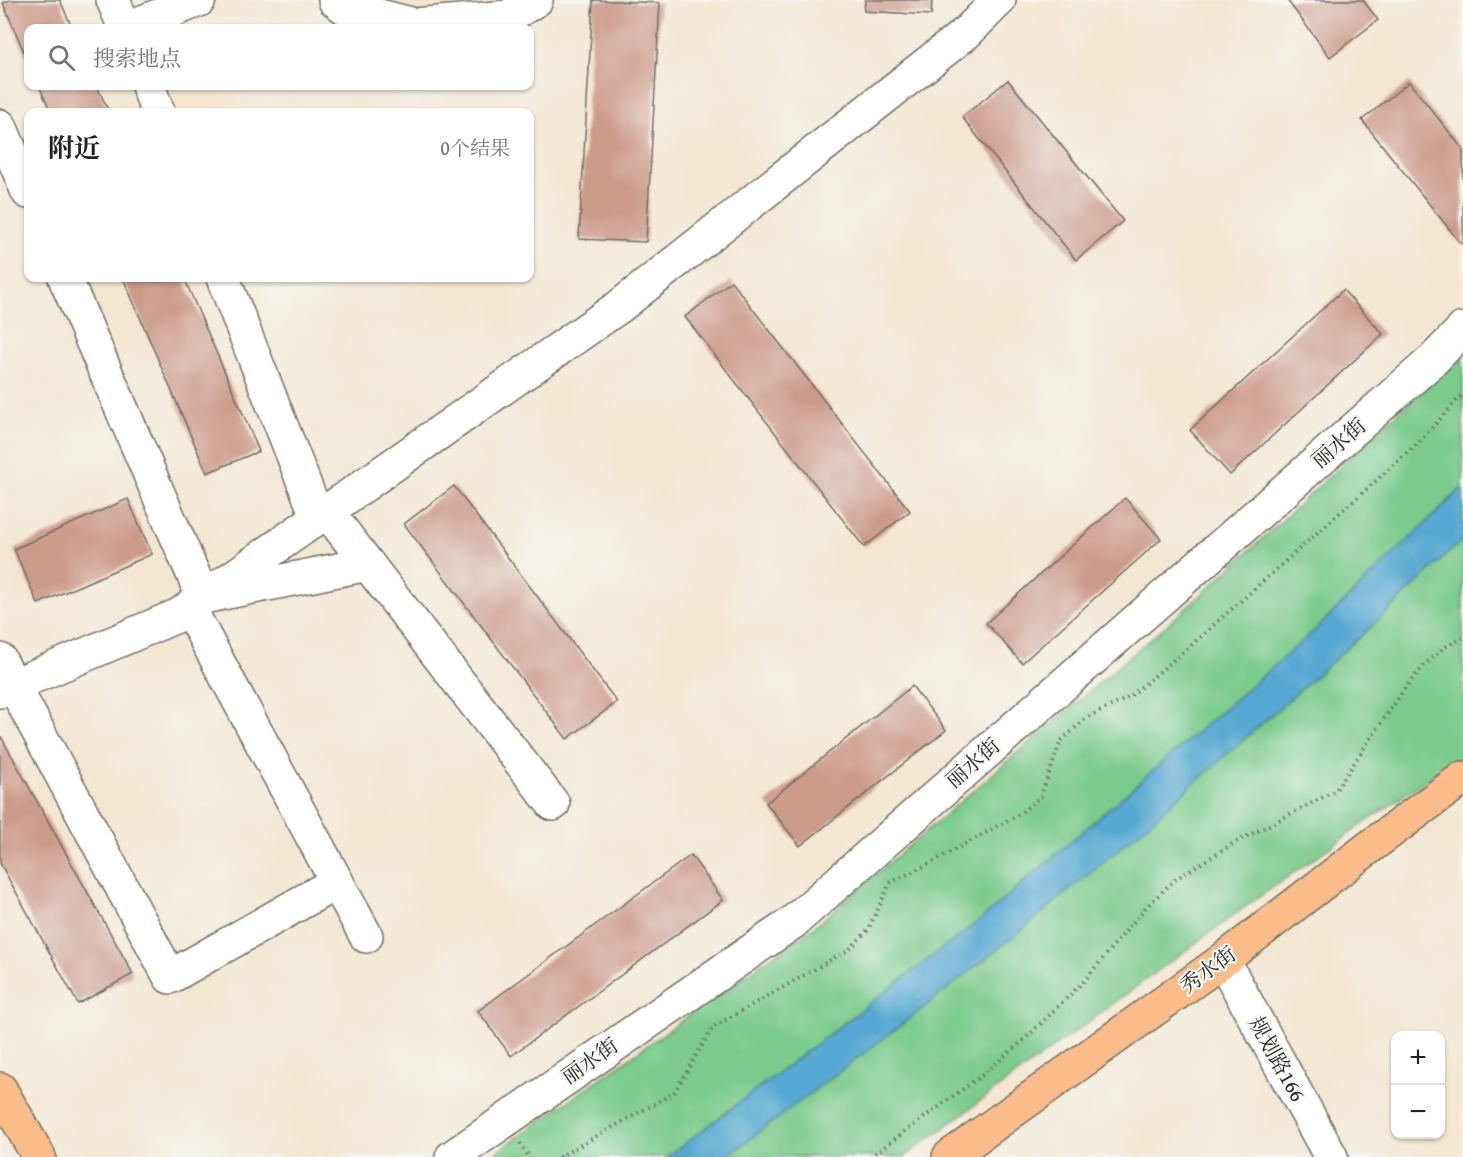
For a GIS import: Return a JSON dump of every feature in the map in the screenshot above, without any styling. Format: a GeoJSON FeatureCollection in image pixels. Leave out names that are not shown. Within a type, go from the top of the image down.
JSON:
{"type":"FeatureCollection","features":[{"type":"Feature","properties":{"kind":"main road","name":"秀水街"},"geometry":{"type":"LineString","coordinates":[[949,1157],[1222,960],[1463,778]]}},
{"type":"Feature","properties":{"kind":"main road"},"geometry":{"type":"LineString","coordinates":[[0,1089],[39,1157]]}},
{"type":"Feature","properties":{"kind":"street"},"geometry":{"type":"LineString","coordinates":[[113,0],[124,24]]}},
{"type":"Feature","properties":{"kind":"street"},"geometry":{"type":"LineString","coordinates":[[136,24],[199,0]]}},
{"type":"Feature","properties":{"kind":"street"},"geometry":{"type":"LineString","coordinates":[[335,0],[344,7],[408,24]]}},
{"type":"Feature","properties":{"kind":"street"},"geometry":{"type":"LineString","coordinates":[[436,24],[508,17],[536,0]]}},
{"type":"Feature","properties":{"kind":"street"},"geometry":{"type":"LineString","coordinates":[[0,691],[179,615],[620,306],[966,33],[999,0]]}},
{"type":"Feature","properties":{"kind":"street"},"geometry":{"type":"LineString","coordinates":[[150,90],[156,108]]}},
{"type":"Feature","properties":{"kind":"street"},"geometry":{"type":"LineString","coordinates":[[0,126],[24,183]]}},
{"type":"Feature","properties":{"kind":"street"},"geometry":{"type":"LineString","coordinates":[[67,282],[196,602],[366,936]]}},
{"type":"Feature","properties":{"kind":"street"},"geometry":{"type":"LineString","coordinates":[[225,282],[322,513],[368,564],[553,804]]}},
{"type":"Feature","properties":{"kind":"street","name":"丽水街"},"geometry":{"type":"LineString","coordinates":[[452,1157],[792,922],[1433,360],[1463,329]]}},
{"type":"Feature","properties":{"kind":"street"},"geometry":{"type":"LineString","coordinates":[[196,602],[368,564]]}},
{"type":"Feature","properties":{"kind":"street"},"geometry":{"type":"LineString","coordinates":[[0,660],[170,977],[337,882]]}},
{"type":"Feature","properties":{"kind":"street","name":"规划路166"},"geometry":{"type":"LineString","coordinates":[[1222,960],[1331,1157]]}},
{"type":"Feature","properties":{"kind":"path"},"geometry":{"type":"LineString","coordinates":[[559,1157],[674,1093],[712,1028],[850,949],[868,930],[890,883],[938,859],[1028,807],[1041,796],[1061,741],[1086,718],[1128,698],[1188,648],[1416,445],[1463,394]]}},
{"type":"Feature","properties":{"kind":"path"},"geometry":{"type":"LineString","coordinates":[[870,1157],[981,1076],[1025,1040],[1084,981],[1146,907],[1177,878],[1234,843],[1335,790],[1405,688],[1426,663],[1463,638]]}},
{"type":"Feature","properties":{"kind":"green space"},"geometry":{"type":"Polygon","coordinates":[[[1463,353],[1463,754],[1249,904],[904,1157],[490,1157],[819,923],[1198,598],[1463,353]]]}},
{"type":"Feature","properties":{"kind":"water"},"geometry":{"type":"Polygon","coordinates":[[[1463,487],[1463,539],[1380,619],[1147,825],[1016,935],[726,1157],[667,1157],[980,920],[1313,632],[1463,487]]]}},
{"type":"Feature","properties":{"kind":"building"},"geometry":{"type":"Polygon","coordinates":[[[10,0],[60,0],[70,24],[24,24],[24,52],[3,3],[10,0]]]}},
{"type":"Feature","properties":{"kind":"building"},"geometry":{"type":"Polygon","coordinates":[[[593,0],[660,3],[646,242],[579,239],[593,0]]]}},
{"type":"Feature","properties":{"kind":"building"},"geometry":{"type":"Polygon","coordinates":[[[865,0],[932,0],[931,15],[864,11],[865,0]]]}},
{"type":"Feature","properties":{"kind":"building"},"geometry":{"type":"Polygon","coordinates":[[[1287,0],[1363,0],[1378,20],[1330,57],[1287,0]]]}},
{"type":"Feature","properties":{"kind":"building"},"geometry":{"type":"Polygon","coordinates":[[[1008,80],[1123,221],[1076,260],[962,117],[1008,80]]]}},
{"type":"Feature","properties":{"kind":"building"},"geometry":{"type":"Polygon","coordinates":[[[1409,82],[1463,149],[1463,242],[1461,244],[1362,120],[1409,82]]]}},
{"type":"Feature","properties":{"kind":"building"},"geometry":{"type":"Polygon","coordinates":[[[41,90],[99,90],[107,108],[49,108],[41,90]]]}},
{"type":"Feature","properties":{"kind":"building"},"geometry":{"type":"Polygon","coordinates":[[[731,281],[910,511],[864,547],[685,317],[731,281]]]}},
{"type":"Feature","properties":{"kind":"building"},"geometry":{"type":"Polygon","coordinates":[[[125,282],[186,282],[259,451],[207,473],[125,282]]]}},
{"type":"Feature","properties":{"kind":"building"},"geometry":{"type":"Polygon","coordinates":[[[1343,290],[1383,334],[1230,475],[1190,430],[1343,290]]]}},
{"type":"Feature","properties":{"kind":"building"},"geometry":{"type":"Polygon","coordinates":[[[454,486],[617,702],[567,739],[404,524],[454,486]]]}},
{"type":"Feature","properties":{"kind":"building"},"geometry":{"type":"Polygon","coordinates":[[[1125,498],[1161,539],[1022,663],[986,623],[1125,498]]]}},
{"type":"Feature","properties":{"kind":"building"},"geometry":{"type":"Polygon","coordinates":[[[128,499],[152,554],[38,604],[14,549],[128,499]]]}},
{"type":"Feature","properties":{"kind":"building"},"geometry":{"type":"Polygon","coordinates":[[[912,686],[946,730],[800,846],[766,803],[912,686]]]}},
{"type":"Feature","properties":{"kind":"building"},"geometry":{"type":"Polygon","coordinates":[[[0,735],[133,974],[78,1004],[0,863],[0,735]]]}},
{"type":"Feature","properties":{"kind":"building"},"geometry":{"type":"Polygon","coordinates":[[[691,855],[723,900],[511,1056],[478,1011],[691,855]]]}}]}
